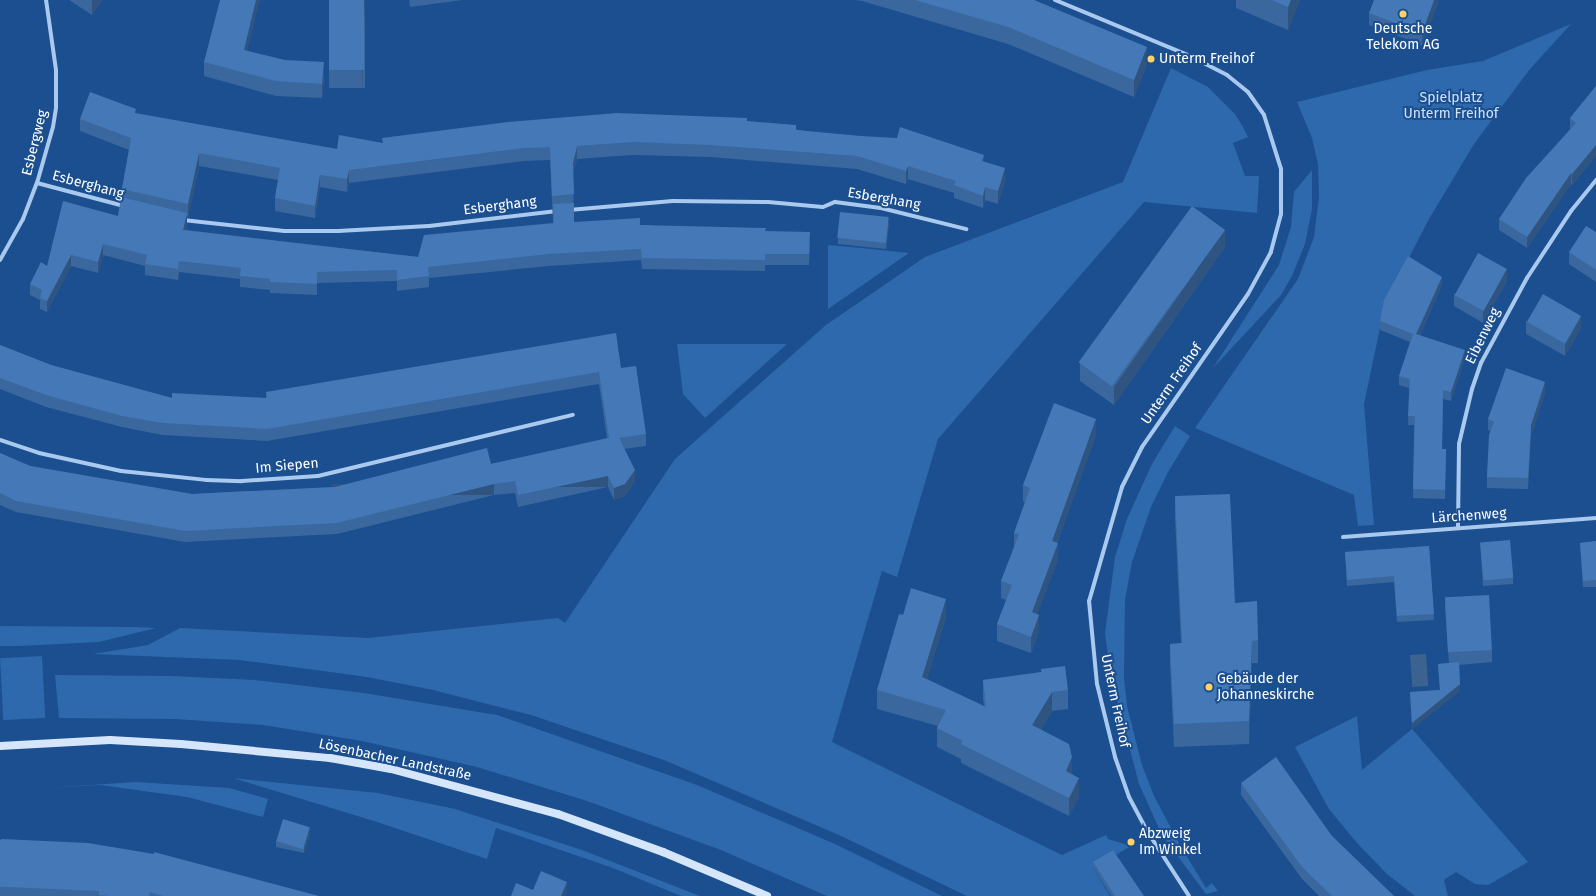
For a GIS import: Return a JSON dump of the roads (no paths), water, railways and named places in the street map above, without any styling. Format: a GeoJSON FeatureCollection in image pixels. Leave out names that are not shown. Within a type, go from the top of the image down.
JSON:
{"type":"FeatureCollection","features":[{"type":"Feature","properties":{"kind":"main road","name":"Lösenbacher Landstraße"},"geometry":{"type":"LineString","coordinates":[[0,746],[110,740],[181,744],[330,758],[384,768],[462,786],[558,814],[663,852],[767,896]]}},
{"type":"Feature","properties":{"kind":"street","name":"Esbergweg"},"geometry":{"type":"LineString","coordinates":[[0,260],[23,219],[37,183],[53,127],[56,107],[56,70],[46,0]]}},
{"type":"Feature","properties":{"kind":"street","name":"Unterm Freihof"},"geometry":{"type":"LineString","coordinates":[[1055,0],[1188,54],[1227,76],[1248,92],[1264,116],[1281,169],[1281,214],[1271,252],[1243,301],[1142,447],[1122,487],[1089,601],[1097,684],[1115,757],[1132,803],[1166,864],[1189,896]]}},
{"type":"Feature","properties":{"kind":"street","name":"Eibenweg"},"geometry":{"type":"LineString","coordinates":[[1458,527],[1459,444],[1472,389],[1481,363],[1526,278],[1571,211],[1596,180]]}},
{"type":"Feature","properties":{"kind":"street","name":"Esberghang"},"geometry":{"type":"LineString","coordinates":[[37,183],[130,207]]}},
{"type":"Feature","properties":{"kind":"street","name":"Esberghang"},"geometry":{"type":"LineString","coordinates":[[176,219],[284,231],[338,231],[429,226],[673,201],[768,202],[823,207],[835,202],[882,208],[966,229]]}},
{"type":"Feature","properties":{"kind":"street","name":"Im Siepen"},"geometry":{"type":"LineString","coordinates":[[0,440],[39,453],[121,471],[206,480],[242,481],[318,476],[574,415]]}},
{"type":"Feature","properties":{"kind":"street","name":"Lärchenweg"},"geometry":{"type":"LineString","coordinates":[[1343,537],[1458,527],[1596,518]]}},
{"type":"Feature","properties":{"kind":"place","name":"Deutsche Telekom AG"},"geometry":{"type":"Point","coordinates":[1403,14]}},
{"type":"Feature","properties":{"kind":"place","name":"Unterm Freihof"},"geometry":{"type":"Point","coordinates":[1151,59]}},
{"type":"Feature","properties":{"kind":"place","name":"Gebäude der Johanneskirche"},"geometry":{"type":"Point","coordinates":[1209,687]}},
{"type":"Feature","properties":{"kind":"place","name":"Abzweig Im Winkel"},"geometry":{"type":"Point","coordinates":[1131,842]}},
{"type":"Feature","properties":{"kind":"park label","name":"Spielplatz Unterm Freihof"},"geometry":{"type":"Point","coordinates":[1451,106]}}]}
